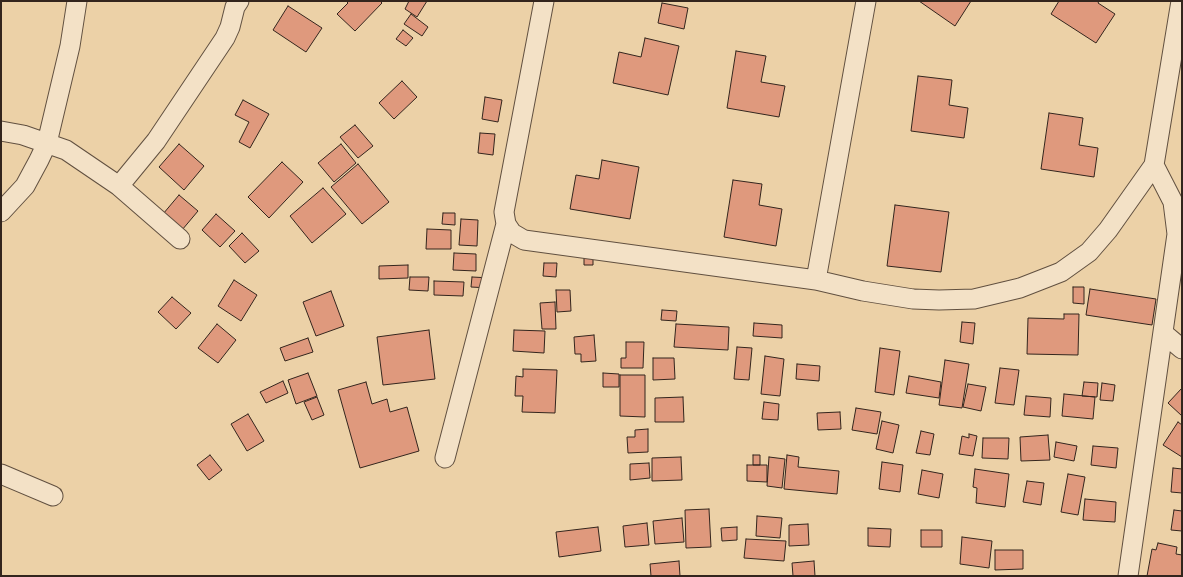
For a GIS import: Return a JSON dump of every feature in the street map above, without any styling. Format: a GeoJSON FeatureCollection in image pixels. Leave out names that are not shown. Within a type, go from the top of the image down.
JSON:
{"type":"FeatureCollection","features":[{"type":"Feature","properties":{"kind":"street"},"geometry":{"type":"LineString","coordinates":[[1,212],[25,186],[47,143],[70,46],[77,1]]}},
{"type":"Feature","properties":{"kind":"street"},"geometry":{"type":"LineString","coordinates":[[119,186],[156,141],[225,38],[235,7],[239,1]]}},
{"type":"Feature","properties":{"kind":"street"},"geometry":{"type":"LineString","coordinates":[[445,458],[506,224],[504,212],[544,1]]}},
{"type":"Feature","properties":{"kind":"street"},"geometry":{"type":"LineString","coordinates":[[816,280],[866,1]]}},
{"type":"Feature","properties":{"kind":"street"},"geometry":{"type":"LineString","coordinates":[[506,224],[512,233],[524,240],[816,280],[914,299],[974,299],[1020,288],[1061,272],[1089,252],[1108,230],[1154,165],[1181,1]]}},
{"type":"Feature","properties":{"kind":"street"},"geometry":{"type":"LineString","coordinates":[[1,131],[23,135],[66,150],[119,186],[180,239]]}},
{"type":"Feature","properties":{"kind":"street"},"geometry":{"type":"LineString","coordinates":[[1128,576],[1177,234],[1173,202],[1154,165]]}},
{"type":"Feature","properties":{"kind":"street"},"geometry":{"type":"LineString","coordinates":[[1163,333],[1182,349]]}},
{"type":"Feature","properties":{"kind":"street"},"geometry":{"type":"LineString","coordinates":[[1,474],[53,496]]}},
{"type":"Feature","properties":{"kind":"building"},"geometry":{"type":"Polygon","coordinates":[[[346,1],[380,1],[382,3],[355,31],[337,14],[348,3],[346,1]]]}},
{"type":"Feature","properties":{"kind":"building"},"geometry":{"type":"Polygon","coordinates":[[[409,1],[427,1],[417,17],[405,9],[409,1]]]}},
{"type":"Feature","properties":{"kind":"building"},"geometry":{"type":"Polygon","coordinates":[[[919,1],[971,1],[955,26],[919,1]]]}},
{"type":"Feature","properties":{"kind":"building"},"geometry":{"type":"Polygon","coordinates":[[[1059,1],[1099,1],[1098,3],[1115,14],[1096,43],[1051,14],[1059,1]]]}},
{"type":"Feature","properties":{"kind":"building"},"geometry":{"type":"Polygon","coordinates":[[[662,3],[688,8],[684,29],[658,23],[662,3]]]}},
{"type":"Feature","properties":{"kind":"building"},"geometry":{"type":"Polygon","coordinates":[[[288,6],[322,28],[306,52],[273,30],[288,6]]]}},
{"type":"Feature","properties":{"kind":"building"},"geometry":{"type":"Polygon","coordinates":[[[411,14],[428,27],[422,36],[404,24],[411,14]]]}},
{"type":"Feature","properties":{"kind":"building"},"geometry":{"type":"Polygon","coordinates":[[[403,30],[413,38],[406,46],[396,39],[403,30]]]}},
{"type":"Feature","properties":{"kind":"building"},"geometry":{"type":"Polygon","coordinates":[[[645,38],[679,46],[668,95],[613,83],[619,52],[641,57],[645,38]]]}},
{"type":"Feature","properties":{"kind":"building"},"geometry":{"type":"Polygon","coordinates":[[[736,51],[766,56],[761,82],[785,86],[779,117],[727,108],[736,51]]]}},
{"type":"Feature","properties":{"kind":"building"},"geometry":{"type":"Polygon","coordinates":[[[918,76],[952,80],[949,105],[968,108],[964,138],[911,131],[918,76]]]}},
{"type":"Feature","properties":{"kind":"building"},"geometry":{"type":"Polygon","coordinates":[[[402,81],[417,97],[394,119],[379,103],[402,81]]]}},
{"type":"Feature","properties":{"kind":"building"},"geometry":{"type":"Polygon","coordinates":[[[485,97],[502,100],[498,122],[482,119],[485,97]]]}},
{"type":"Feature","properties":{"kind":"building"},"geometry":{"type":"Polygon","coordinates":[[[243,100],[269,114],[250,148],[239,142],[249,122],[235,115],[243,100]]]}},
{"type":"Feature","properties":{"kind":"building"},"geometry":{"type":"Polygon","coordinates":[[[1049,113],[1083,118],[1079,145],[1098,148],[1094,177],[1041,169],[1049,113]]]}},
{"type":"Feature","properties":{"kind":"building"},"geometry":{"type":"Polygon","coordinates":[[[355,125],[373,146],[358,158],[340,137],[355,125]]]}},
{"type":"Feature","properties":{"kind":"building"},"geometry":{"type":"Polygon","coordinates":[[[480,133],[495,134],[493,155],[478,153],[480,133]]]}},
{"type":"Feature","properties":{"kind":"building"},"geometry":{"type":"Polygon","coordinates":[[[179,144],[204,166],[184,190],[159,167],[179,144]]]}},
{"type":"Feature","properties":{"kind":"building"},"geometry":{"type":"Polygon","coordinates":[[[341,144],[356,163],[334,182],[318,163],[341,144]]]}},
{"type":"Feature","properties":{"kind":"building"},"geometry":{"type":"Polygon","coordinates":[[[602,160],[639,167],[630,219],[570,209],[576,175],[599,179],[602,160]]]}},
{"type":"Feature","properties":{"kind":"building"},"geometry":{"type":"Polygon","coordinates":[[[282,162],[303,182],[269,218],[248,197],[282,162]]]}},
{"type":"Feature","properties":{"kind":"building"},"geometry":{"type":"Polygon","coordinates":[[[358,164],[389,202],[362,224],[331,187],[358,164]]]}},
{"type":"Feature","properties":{"kind":"building"},"geometry":{"type":"Polygon","coordinates":[[[733,180],[762,184],[759,205],[782,209],[776,246],[724,237],[733,180]]]}},
{"type":"Feature","properties":{"kind":"building"},"geometry":{"type":"Polygon","coordinates":[[[323,188],[346,214],[312,243],[290,216],[323,188]]]}},
{"type":"Feature","properties":{"kind":"building"},"geometry":{"type":"Polygon","coordinates":[[[179,195],[198,211],[182,230],[163,214],[179,195]]]}},
{"type":"Feature","properties":{"kind":"building"},"geometry":{"type":"Polygon","coordinates":[[[895,205],[949,212],[941,272],[887,266],[895,205]]]}},
{"type":"Feature","properties":{"kind":"building"},"geometry":{"type":"Polygon","coordinates":[[[443,213],[455,213],[455,225],[442,224],[443,213]]]}},
{"type":"Feature","properties":{"kind":"building"},"geometry":{"type":"Polygon","coordinates":[[[216,214],[235,231],[220,247],[202,230],[216,214]]]}},
{"type":"Feature","properties":{"kind":"building"},"geometry":{"type":"Polygon","coordinates":[[[461,219],[478,220],[477,246],[459,245],[461,219]]]}},
{"type":"Feature","properties":{"kind":"building"},"geometry":{"type":"Polygon","coordinates":[[[427,229],[451,230],[451,249],[426,249],[427,229]]]}},
{"type":"Feature","properties":{"kind":"building"},"geometry":{"type":"Polygon","coordinates":[[[242,233],[259,251],[245,263],[229,246],[242,233]]]}},
{"type":"Feature","properties":{"kind":"building"},"geometry":{"type":"Polygon","coordinates":[[[454,253],[476,254],[476,271],[453,270],[454,253]]]}},
{"type":"Feature","properties":{"kind":"building"},"geometry":{"type":"Polygon","coordinates":[[[584,254],[593,254],[593,265],[584,265],[584,254]]]}},
{"type":"Feature","properties":{"kind":"building"},"geometry":{"type":"Polygon","coordinates":[[[544,263],[557,263],[556,277],[543,276],[544,263]]]}},
{"type":"Feature","properties":{"kind":"building"},"geometry":{"type":"Polygon","coordinates":[[[408,265],[408,278],[379,279],[379,266],[408,265]]]}},
{"type":"Feature","properties":{"kind":"building"},"geometry":{"type":"Polygon","coordinates":[[[410,277],[429,277],[428,291],[409,290],[410,277]]]}},
{"type":"Feature","properties":{"kind":"building"},"geometry":{"type":"Polygon","coordinates":[[[472,277],[491,278],[490,288],[471,287],[472,277]]]}},
{"type":"Feature","properties":{"kind":"building"},"geometry":{"type":"Polygon","coordinates":[[[234,280],[257,295],[241,321],[218,306],[234,280]]]}},
{"type":"Feature","properties":{"kind":"building"},"geometry":{"type":"Polygon","coordinates":[[[434,281],[464,282],[463,296],[434,295],[434,281]]]}},
{"type":"Feature","properties":{"kind":"building"},"geometry":{"type":"Polygon","coordinates":[[[1073,287],[1084,287],[1084,304],[1073,303],[1073,287]]]}},
{"type":"Feature","properties":{"kind":"building"},"geometry":{"type":"Polygon","coordinates":[[[1090,289],[1156,299],[1152,325],[1086,315],[1090,289]]]}},
{"type":"Feature","properties":{"kind":"building"},"geometry":{"type":"Polygon","coordinates":[[[556,290],[570,290],[571,311],[557,312],[556,290]]]}},
{"type":"Feature","properties":{"kind":"building"},"geometry":{"type":"Polygon","coordinates":[[[331,291],[344,326],[316,336],[303,302],[331,291]]]}},
{"type":"Feature","properties":{"kind":"building"},"geometry":{"type":"Polygon","coordinates":[[[172,297],[191,313],[176,329],[158,312],[172,297]]]}},
{"type":"Feature","properties":{"kind":"building"},"geometry":{"type":"Polygon","coordinates":[[[555,302],[556,329],[542,329],[540,303],[555,302]]]}},
{"type":"Feature","properties":{"kind":"building"},"geometry":{"type":"Polygon","coordinates":[[[662,310],[677,311],[676,321],[661,320],[662,310]]]}},
{"type":"Feature","properties":{"kind":"building"},"geometry":{"type":"Polygon","coordinates":[[[1064,314],[1079,314],[1078,355],[1027,354],[1028,318],[1064,319],[1064,314]]]}},
{"type":"Feature","properties":{"kind":"building"},"geometry":{"type":"Polygon","coordinates":[[[962,322],[975,323],[973,344],[960,342],[962,322]]]}},
{"type":"Feature","properties":{"kind":"building"},"geometry":{"type":"Polygon","coordinates":[[[754,323],[782,325],[782,338],[753,336],[754,323]]]}},
{"type":"Feature","properties":{"kind":"building"},"geometry":{"type":"Polygon","coordinates":[[[217,324],[236,340],[218,363],[198,348],[217,324]]]}},
{"type":"Feature","properties":{"kind":"building"},"geometry":{"type":"Polygon","coordinates":[[[676,324],[729,327],[728,350],[674,347],[676,324]]]}},
{"type":"Feature","properties":{"kind":"building"},"geometry":{"type":"Polygon","coordinates":[[[429,330],[435,379],[383,385],[377,337],[429,330]]]}},
{"type":"Feature","properties":{"kind":"building"},"geometry":{"type":"Polygon","coordinates":[[[514,330],[545,331],[544,353],[513,351],[514,330]]]}},
{"type":"Feature","properties":{"kind":"building"},"geometry":{"type":"Polygon","coordinates":[[[594,335],[596,361],[581,362],[581,354],[575,354],[574,337],[594,335]]]}},
{"type":"Feature","properties":{"kind":"building"},"geometry":{"type":"Polygon","coordinates":[[[308,338],[313,352],[285,361],[280,348],[308,338]]]}},
{"type":"Feature","properties":{"kind":"building"},"geometry":{"type":"Polygon","coordinates":[[[626,342],[644,342],[643,368],[621,368],[621,358],[626,358],[626,342]]]}},
{"type":"Feature","properties":{"kind":"building"},"geometry":{"type":"Polygon","coordinates":[[[737,347],[752,348],[749,380],[734,379],[737,347]]]}},
{"type":"Feature","properties":{"kind":"building"},"geometry":{"type":"Polygon","coordinates":[[[880,348],[900,351],[894,395],[875,392],[880,348]]]}},
{"type":"Feature","properties":{"kind":"building"},"geometry":{"type":"Polygon","coordinates":[[[765,356],[784,359],[780,396],[761,394],[765,356]]]}},
{"type":"Feature","properties":{"kind":"building"},"geometry":{"type":"Polygon","coordinates":[[[653,358],[674,358],[675,379],[653,380],[653,358]]]}},
{"type":"Feature","properties":{"kind":"building"},"geometry":{"type":"Polygon","coordinates":[[[945,360],[969,364],[962,408],[939,405],[945,360]]]}},
{"type":"Feature","properties":{"kind":"building"},"geometry":{"type":"Polygon","coordinates":[[[797,364],[820,366],[819,381],[796,379],[797,364]]]}},
{"type":"Feature","properties":{"kind":"building"},"geometry":{"type":"Polygon","coordinates":[[[1000,368],[1019,370],[1014,405],[995,403],[1000,368]]]}},
{"type":"Feature","properties":{"kind":"building"},"geometry":{"type":"Polygon","coordinates":[[[523,369],[557,370],[555,413],[522,412],[523,396],[515,396],[516,376],[523,377],[523,369]]]}},
{"type":"Feature","properties":{"kind":"building"},"geometry":{"type":"Polygon","coordinates":[[[308,373],[317,396],[296,404],[288,380],[308,373]]]}},
{"type":"Feature","properties":{"kind":"building"},"geometry":{"type":"Polygon","coordinates":[[[603,373],[619,374],[619,387],[603,387],[603,373]]]}},
{"type":"Feature","properties":{"kind":"building"},"geometry":{"type":"Polygon","coordinates":[[[620,375],[645,375],[645,417],[620,416],[620,375]]]}},
{"type":"Feature","properties":{"kind":"building"},"geometry":{"type":"Polygon","coordinates":[[[909,376],[941,382],[939,398],[906,393],[909,376]]]}},
{"type":"Feature","properties":{"kind":"building"},"geometry":{"type":"Polygon","coordinates":[[[283,381],[288,393],[266,403],[260,392],[283,381]]]}},
{"type":"Feature","properties":{"kind":"building"},"geometry":{"type":"Polygon","coordinates":[[[366,382],[372,404],[387,399],[390,412],[407,407],[419,451],[360,468],[338,390],[366,382]]]}},
{"type":"Feature","properties":{"kind":"building"},"geometry":{"type":"Polygon","coordinates":[[[1084,382],[1098,383],[1097,397],[1082,396],[1084,382]]]}},
{"type":"Feature","properties":{"kind":"building"},"geometry":{"type":"Polygon","coordinates":[[[1102,383],[1115,385],[1113,401],[1100,400],[1102,383]]]}},
{"type":"Feature","properties":{"kind":"building"},"geometry":{"type":"Polygon","coordinates":[[[968,384],[986,387],[981,411],[963,407],[968,384]]]}},
{"type":"Feature","properties":{"kind":"building"},"geometry":{"type":"Polygon","coordinates":[[[1182,388],[1182,416],[1168,403],[1182,388]]]}},
{"type":"Feature","properties":{"kind":"building"},"geometry":{"type":"Polygon","coordinates":[[[1064,394],[1095,397],[1093,419],[1062,416],[1064,394]]]}},
{"type":"Feature","properties":{"kind":"building"},"geometry":{"type":"Polygon","coordinates":[[[1026,396],[1051,398],[1050,417],[1024,415],[1026,396]]]}},
{"type":"Feature","properties":{"kind":"building"},"geometry":{"type":"Polygon","coordinates":[[[317,397],[324,415],[312,420],[304,402],[317,397]]]}},
{"type":"Feature","properties":{"kind":"building"},"geometry":{"type":"Polygon","coordinates":[[[683,397],[684,422],[655,422],[655,398],[683,397]]]}},
{"type":"Feature","properties":{"kind":"building"},"geometry":{"type":"Polygon","coordinates":[[[764,402],[779,404],[778,420],[762,419],[764,402]]]}},
{"type":"Feature","properties":{"kind":"building"},"geometry":{"type":"Polygon","coordinates":[[[856,408],[881,412],[877,434],[852,430],[856,408]]]}},
{"type":"Feature","properties":{"kind":"building"},"geometry":{"type":"Polygon","coordinates":[[[840,412],[841,429],[818,430],[817,413],[840,412]]]}},
{"type":"Feature","properties":{"kind":"building"},"geometry":{"type":"Polygon","coordinates":[[[248,414],[264,441],[247,451],[231,424],[248,414]]]}},
{"type":"Feature","properties":{"kind":"building"},"geometry":{"type":"Polygon","coordinates":[[[882,421],[899,425],[893,453],[876,449],[882,421]]]}},
{"type":"Feature","properties":{"kind":"building"},"geometry":{"type":"Polygon","coordinates":[[[1178,422],[1182,425],[1182,457],[1163,445],[1178,422]]]}},
{"type":"Feature","properties":{"kind":"building"},"geometry":{"type":"Polygon","coordinates":[[[648,429],[648,452],[628,453],[627,437],[635,437],[635,430],[648,429]]]}},
{"type":"Feature","properties":{"kind":"building"},"geometry":{"type":"Polygon","coordinates":[[[921,431],[934,434],[930,455],[916,453],[921,431]]]}},
{"type":"Feature","properties":{"kind":"building"},"geometry":{"type":"Polygon","coordinates":[[[969,434],[977,436],[973,456],[959,454],[962,436],[969,438],[969,434]]]}},
{"type":"Feature","properties":{"kind":"building"},"geometry":{"type":"Polygon","coordinates":[[[1048,435],[1050,460],[1021,461],[1020,437],[1048,435]]]}},
{"type":"Feature","properties":{"kind":"building"},"geometry":{"type":"Polygon","coordinates":[[[983,438],[1009,438],[1008,459],[982,458],[983,438]]]}},
{"type":"Feature","properties":{"kind":"building"},"geometry":{"type":"Polygon","coordinates":[[[1056,442],[1077,446],[1074,461],[1054,457],[1056,442]]]}},
{"type":"Feature","properties":{"kind":"building"},"geometry":{"type":"Polygon","coordinates":[[[1093,446],[1118,448],[1116,468],[1091,465],[1093,446]]]}},
{"type":"Feature","properties":{"kind":"building"},"geometry":{"type":"Polygon","coordinates":[[[210,455],[222,470],[209,480],[197,465],[210,455]]]}},
{"type":"Feature","properties":{"kind":"building"},"geometry":{"type":"Polygon","coordinates":[[[753,455],[760,455],[760,465],[753,465],[753,455]]]}},
{"type":"Feature","properties":{"kind":"building"},"geometry":{"type":"Polygon","coordinates":[[[787,455],[799,457],[798,467],[839,471],[837,494],[784,489],[787,455]]]}},
{"type":"Feature","properties":{"kind":"building"},"geometry":{"type":"Polygon","coordinates":[[[681,457],[682,480],[652,481],[652,458],[681,457]]]}},
{"type":"Feature","properties":{"kind":"building"},"geometry":{"type":"Polygon","coordinates":[[[769,457],[785,459],[782,488],[767,486],[769,457]]]}},
{"type":"Feature","properties":{"kind":"building"},"geometry":{"type":"Polygon","coordinates":[[[882,462],[903,465],[900,492],[879,489],[882,462]]]}},
{"type":"Feature","properties":{"kind":"building"},"geometry":{"type":"Polygon","coordinates":[[[649,463],[650,478],[630,480],[630,464],[649,463]]]}},
{"type":"Feature","properties":{"kind":"building"},"geometry":{"type":"Polygon","coordinates":[[[747,465],[767,465],[767,482],[747,481],[747,465]]]}},
{"type":"Feature","properties":{"kind":"building"},"geometry":{"type":"Polygon","coordinates":[[[1173,468],[1182,469],[1182,493],[1171,492],[1173,468]]]}},
{"type":"Feature","properties":{"kind":"building"},"geometry":{"type":"Polygon","coordinates":[[[975,469],[1009,474],[1005,507],[976,503],[977,488],[973,487],[975,469]]]}},
{"type":"Feature","properties":{"kind":"building"},"geometry":{"type":"Polygon","coordinates":[[[922,470],[943,474],[939,498],[918,494],[922,470]]]}},
{"type":"Feature","properties":{"kind":"building"},"geometry":{"type":"Polygon","coordinates":[[[1068,474],[1085,477],[1078,515],[1061,512],[1068,474]]]}},
{"type":"Feature","properties":{"kind":"building"},"geometry":{"type":"Polygon","coordinates":[[[1027,481],[1044,483],[1041,505],[1023,502],[1027,481]]]}},
{"type":"Feature","properties":{"kind":"building"},"geometry":{"type":"Polygon","coordinates":[[[1085,499],[1116,502],[1115,522],[1083,520],[1085,499]]]}},
{"type":"Feature","properties":{"kind":"building"},"geometry":{"type":"Polygon","coordinates":[[[709,509],[711,547],[686,548],[685,510],[709,509]]]}},
{"type":"Feature","properties":{"kind":"building"},"geometry":{"type":"Polygon","coordinates":[[[1174,510],[1182,511],[1182,531],[1171,530],[1174,510]]]}},
{"type":"Feature","properties":{"kind":"building"},"geometry":{"type":"Polygon","coordinates":[[[757,516],[782,518],[780,538],[756,536],[757,516]]]}},
{"type":"Feature","properties":{"kind":"building"},"geometry":{"type":"Polygon","coordinates":[[[682,518],[684,542],[655,544],[653,521],[682,518]]]}},
{"type":"Feature","properties":{"kind":"building"},"geometry":{"type":"Polygon","coordinates":[[[647,523],[649,545],[625,547],[623,526],[647,523]]]}},
{"type":"Feature","properties":{"kind":"building"},"geometry":{"type":"Polygon","coordinates":[[[808,524],[809,545],[789,546],[789,525],[808,524]]]}},
{"type":"Feature","properties":{"kind":"building"},"geometry":{"type":"Polygon","coordinates":[[[598,527],[601,551],[559,557],[556,532],[598,527]]]}},
{"type":"Feature","properties":{"kind":"building"},"geometry":{"type":"Polygon","coordinates":[[[737,527],[737,540],[722,541],[721,528],[737,527]]]}},
{"type":"Feature","properties":{"kind":"building"},"geometry":{"type":"Polygon","coordinates":[[[868,528],[891,529],[890,547],[868,546],[868,528]]]}},
{"type":"Feature","properties":{"kind":"building"},"geometry":{"type":"Polygon","coordinates":[[[921,530],[942,530],[942,547],[921,547],[921,530]]]}},
{"type":"Feature","properties":{"kind":"building"},"geometry":{"type":"Polygon","coordinates":[[[962,537],[992,541],[989,568],[960,564],[962,537]]]}},
{"type":"Feature","properties":{"kind":"building"},"geometry":{"type":"Polygon","coordinates":[[[746,539],[786,541],[784,561],[744,558],[746,539]]]}},
{"type":"Feature","properties":{"kind":"building"},"geometry":{"type":"Polygon","coordinates":[[[1158,543],[1177,547],[1176,554],[1182,555],[1182,576],[1147,576],[1152,549],[1156,550],[1158,543]]]}},
{"type":"Feature","properties":{"kind":"building"},"geometry":{"type":"Polygon","coordinates":[[[995,550],[1023,550],[1023,569],[995,570],[995,550]]]}},
{"type":"Feature","properties":{"kind":"building"},"geometry":{"type":"Polygon","coordinates":[[[679,561],[680,576],[651,576],[650,564],[679,561]]]}},
{"type":"Feature","properties":{"kind":"building"},"geometry":{"type":"Polygon","coordinates":[[[814,561],[815,576],[793,576],[792,563],[814,561]]]}}]}
